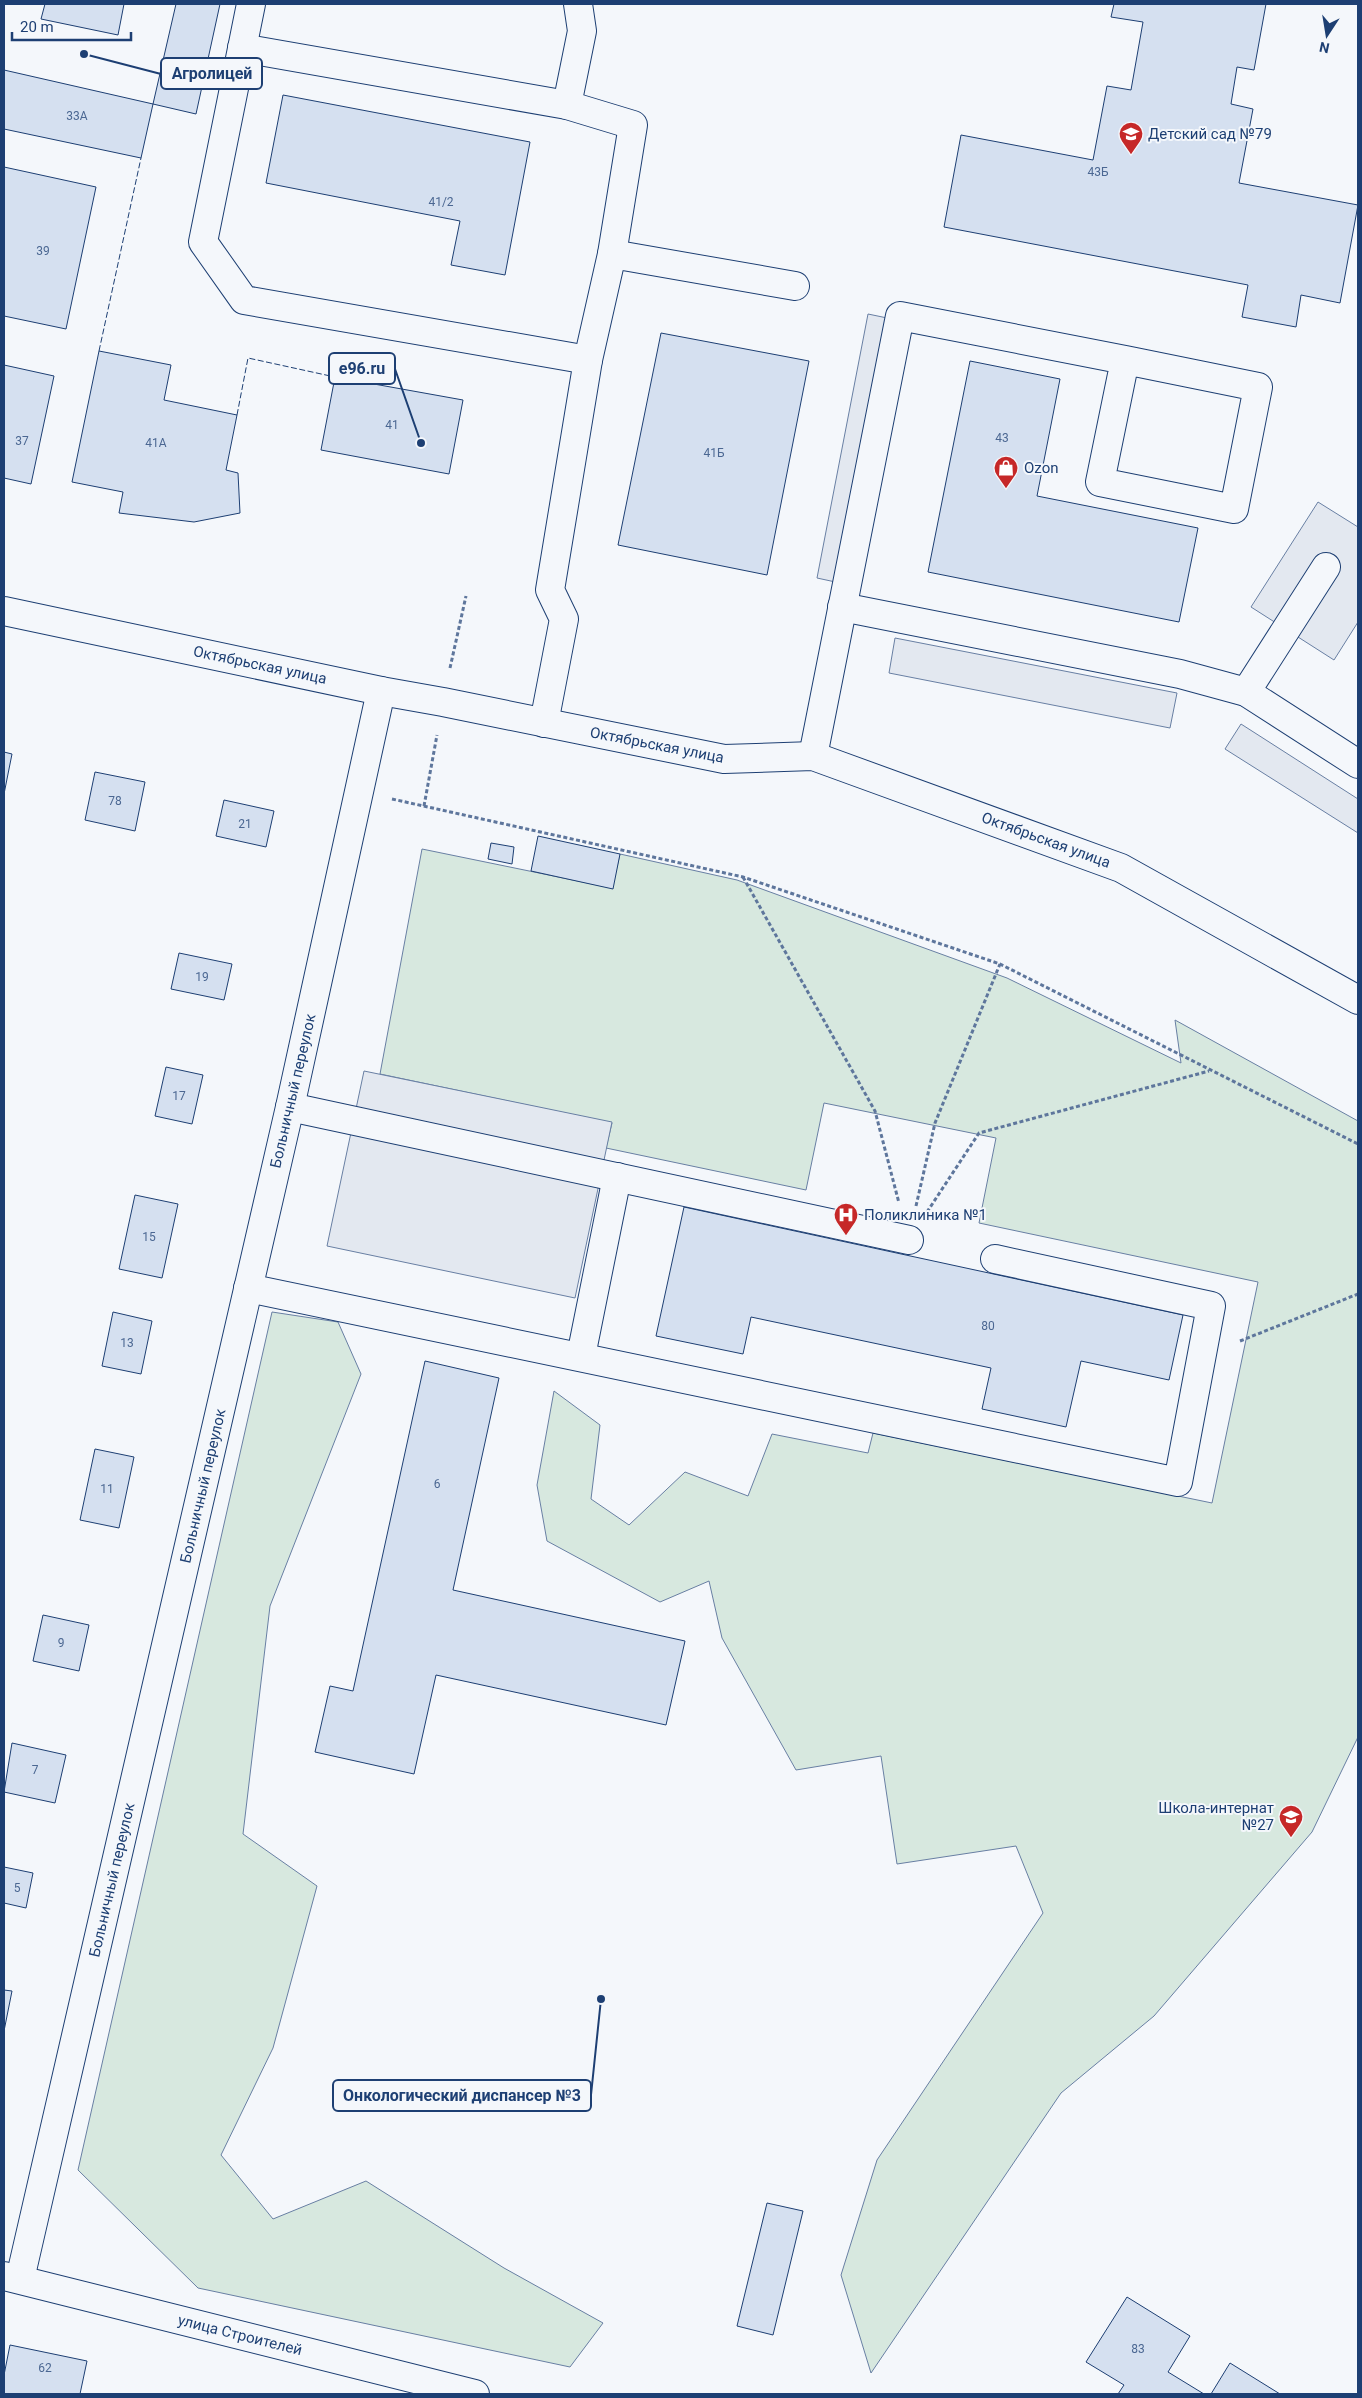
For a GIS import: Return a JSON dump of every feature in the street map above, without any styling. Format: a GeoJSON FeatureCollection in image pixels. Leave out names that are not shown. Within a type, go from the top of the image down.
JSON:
{"type":"FeatureCollection","features":[{"type":"Feature","properties":{"kind":"street"},"geometry":{"type":"LineString","coordinates":[[251,4],[203,242],[244,300],[588,360]]}},
{"type":"Feature","properties":{"kind":"street"},"geometry":{"type":"LineString","coordinates":[[567,105],[582,31],[578,4]]}},
{"type":"Feature","properties":{"kind":"street"},"geometry":{"type":"LineString","coordinates":[[242,48],[567,105],[633,126],[612,254],[588,360],[550,590],[564,619],[544,723]]}},
{"type":"Feature","properties":{"kind":"street"},"geometry":{"type":"LineString","coordinates":[[612,254],[795,286]]}},
{"type":"Feature","properties":{"kind":"street"},"geometry":{"type":"LineString","coordinates":[[813,756],[900,316],[1124,360],[1258,387],[1234,509],[1100,482],[1124,360]]}},
{"type":"Feature","properties":{"kind":"street"},"geometry":{"type":"LineString","coordinates":[[1246,692],[1326,567]]}},
{"type":"Feature","properties":{"kind":"street"},"geometry":{"type":"LineString","coordinates":[[842,607],[1180,674],[1246,692],[1358,764]]}},
{"type":"Feature","properties":{"kind":"street","name":"Октябрьская улица"},"geometry":{"type":"LineString","coordinates":[[4,611],[380,691],[724,759],[813,756],[1121,868],[1358,1000]]}},
{"type":"Feature","properties":{"kind":"street","name":"Больничный переулок"},"geometry":{"type":"LineString","coordinates":[[12,2277],[248,1288],[290,1106],[380,691]]}},
{"type":"Feature","properties":{"kind":"street"},"geometry":{"type":"LineString","coordinates":[[290,1106],[909,1240]]}},
{"type":"Feature","properties":{"kind":"street"},"geometry":{"type":"LineString","coordinates":[[581,1356],[617,1177]]}},
{"type":"Feature","properties":{"kind":"street"},"geometry":{"type":"LineString","coordinates":[[248,1288],[1178,1482],[1211,1306],[995,1258]]}},
{"type":"Feature","properties":{"kind":"street","name":"улица Строителей"},"geometry":{"type":"LineString","coordinates":[[12,2277],[475,2394]]}},
{"type":"Feature","properties":{"kind":"path"},"geometry":{"type":"LineString","coordinates":[[359,791],[743,877],[1000,964],[1358,1144]]}},
{"type":"Feature","properties":{"kind":"path"},"geometry":{"type":"LineString","coordinates":[[743,877],[875,1111],[909,1240]]}},
{"type":"Feature","properties":{"kind":"path"},"geometry":{"type":"LineString","coordinates":[[909,1240],[935,1123],[1000,964]]}},
{"type":"Feature","properties":{"kind":"path"},"geometry":{"type":"LineString","coordinates":[[909,1240],[979,1133],[1210,1071]]}},
{"type":"Feature","properties":{"kind":"path"},"geometry":{"type":"LineString","coordinates":[[1202,1356],[1358,1294]]}},
{"type":"Feature","properties":{"kind":"shaded area"},"geometry":{"type":"Polygon","coordinates":[[[868,314],[892,319],[840,583],[817,578],[868,314]]]}},
{"type":"Feature","properties":{"kind":"shaded area"},"geometry":{"type":"Polygon","coordinates":[[[1318,502],[1358,527],[1358,622],[1334,660],[1251,607],[1318,502]]]}},
{"type":"Feature","properties":{"kind":"shaded area"},"geometry":{"type":"Polygon","coordinates":[[[895,638],[1177,693],[1170,728],[889,673],[895,638]]]}},
{"type":"Feature","properties":{"kind":"shaded area"},"geometry":{"type":"Polygon","coordinates":[[[1241,724],[1358,799],[1358,833],[1225,749],[1241,724]]]}},
{"type":"Feature","properties":{"kind":"shaded area","name":"Поликлиника №1"},"geometry":{"type":"Polygon","coordinates":[[[422,849],[612,888],[620,854],[737,880],[1007,978],[1181,1063],[1175,1020],[1358,1121],[1358,1737],[1312,1832],[1154,2016],[1061,2093],[871,2373],[841,2275],[877,2160],[1043,1913],[1016,1846],[897,1864],[881,1756],[796,1770],[722,1638],[709,1581],[660,1602],[547,1541],[537,1485],[554,1391],[600,1425],[591,1499],[629,1525],[685,1472],[748,1496],[772,1434],[868,1453],[873,1433],[1212,1503],[1258,1282],[979,1223],[996,1138],[824,1103],[806,1190],[606,1148],[612,1123],[380,1074],[422,849]]]}},
{"type":"Feature","properties":{"kind":"shaded area"},"geometry":{"type":"Polygon","coordinates":[[[364,1071],[612,1122],[575,1298],[327,1246],[364,1071]]]}},
{"type":"Feature","properties":{"kind":"shaded area"},"geometry":{"type":"Polygon","coordinates":[[[272,1312],[338,1322],[361,1374],[270,1606],[243,1834],[317,1886],[273,2048],[221,2155],[273,2219],[366,2181],[504,2268],[603,2323],[570,2367],[198,2288],[78,2170],[272,1312]]]}},
{"type":"Feature","properties":{"kind":"building"},"geometry":{"type":"Polygon","coordinates":[[[45,4],[124,4],[118,35],[41,19],[45,4]]]}},
{"type":"Feature","properties":{"kind":"building"},"geometry":{"type":"Polygon","coordinates":[[[176,4],[220,4],[196,114],[153,104],[176,4]]]}},
{"type":"Feature","properties":{"kind":"building"},"geometry":{"type":"Polygon","coordinates":[[[1114,4],[1266,4],[1254,70],[1237,67],[1231,104],[1253,109],[1239,183],[1358,205],[1340,303],[1301,295],[1296,327],[1242,317],[1248,285],[944,227],[961,135],[1093,160],[1107,86],[1131,90],[1143,22],[1111,17],[1114,4]]]}},
{"type":"Feature","properties":{"kind":"building"},"geometry":{"type":"Polygon","coordinates":[[[4,70],[153,104],[141,158],[4,129],[4,70]]]}},
{"type":"Feature","properties":{"kind":"building"},"geometry":{"type":"Polygon","coordinates":[[[283,95],[530,142],[505,275],[451,265],[460,221],[266,183],[283,95]]]}},
{"type":"Feature","properties":{"kind":"building"},"geometry":{"type":"Polygon","coordinates":[[[4,167],[96,187],[66,329],[4,316],[4,167]]]}},
{"type":"Feature","properties":{"kind":"building"},"geometry":{"type":"Polygon","coordinates":[[[661,333],[809,361],[767,575],[618,545],[661,333]]]}},
{"type":"Feature","properties":{"kind":"building"},"geometry":{"type":"Polygon","coordinates":[[[99,351],[171,365],[164,400],[237,415],[226,470],[238,473],[240,513],[194,522],[119,513],[123,492],[72,482],[99,351]]]}},
{"type":"Feature","properties":{"kind":"building"},"geometry":{"type":"Polygon","coordinates":[[[970,361],[1060,379],[1037,496],[1198,528],[1179,622],[928,572],[970,361]]]}},
{"type":"Feature","properties":{"kind":"building"},"geometry":{"type":"Polygon","coordinates":[[[4,365],[54,376],[31,484],[4,478],[4,365]]]}},
{"type":"Feature","properties":{"kind":"building"},"geometry":{"type":"Polygon","coordinates":[[[335,377],[463,400],[449,474],[321,450],[335,377]]]}},
{"type":"Feature","properties":{"kind":"building"},"geometry":{"type":"Polygon","coordinates":[[[4,752],[12,754],[4,794],[4,752]]]}},
{"type":"Feature","properties":{"kind":"building"},"geometry":{"type":"Polygon","coordinates":[[[95,772],[145,782],[135,831],[85,820],[95,772]]]}},
{"type":"Feature","properties":{"kind":"building"},"geometry":{"type":"Polygon","coordinates":[[[224,800],[274,811],[266,847],[216,836],[224,800]]]}},
{"type":"Feature","properties":{"kind":"building"},"geometry":{"type":"Polygon","coordinates":[[[538,836],[620,854],[613,889],[531,871],[538,836]]]}},
{"type":"Feature","properties":{"kind":"building"},"geometry":{"type":"Polygon","coordinates":[[[491,843],[514,847],[512,864],[488,859],[491,843]]]}},
{"type":"Feature","properties":{"kind":"building"},"geometry":{"type":"Polygon","coordinates":[[[179,953],[232,964],[224,1000],[171,989],[179,953]]]}},
{"type":"Feature","properties":{"kind":"building"},"geometry":{"type":"Polygon","coordinates":[[[166,1067],[203,1075],[192,1124],[155,1116],[166,1067]]]}},
{"type":"Feature","properties":{"kind":"building"},"geometry":{"type":"Polygon","coordinates":[[[135,1195],[178,1204],[162,1278],[119,1269],[135,1195]]]}},
{"type":"Feature","properties":{"kind":"building"},"geometry":{"type":"Polygon","coordinates":[[[684,1207],[1183,1315],[1169,1380],[1081,1361],[1066,1427],[982,1409],[991,1368],[751,1317],[743,1354],[656,1336],[684,1207]]]}},
{"type":"Feature","properties":{"kind":"building"},"geometry":{"type":"Polygon","coordinates":[[[113,1312],[152,1321],[141,1374],[102,1366],[113,1312]]]}},
{"type":"Feature","properties":{"kind":"building"},"geometry":{"type":"Polygon","coordinates":[[[425,1361],[499,1378],[453,1590],[685,1641],[666,1725],[436,1675],[414,1774],[315,1752],[330,1686],[353,1691],[425,1361]]]}},
{"type":"Feature","properties":{"kind":"building"},"geometry":{"type":"Polygon","coordinates":[[[95,1449],[134,1457],[119,1528],[80,1520],[95,1449]]]}},
{"type":"Feature","properties":{"kind":"building"},"geometry":{"type":"Polygon","coordinates":[[[43,1615],[89,1625],[79,1671],[33,1661],[43,1615]]]}},
{"type":"Feature","properties":{"kind":"building"},"geometry":{"type":"Polygon","coordinates":[[[12,1743],[66,1755],[55,1803],[4,1792],[12,1743]]]}},
{"type":"Feature","properties":{"kind":"building"},"geometry":{"type":"Polygon","coordinates":[[[4,1867],[33,1873],[26,1908],[4,1903],[4,1867]]]}},
{"type":"Feature","properties":{"kind":"building"},"geometry":{"type":"Polygon","coordinates":[[[4,1990],[12,1991],[4,2031],[4,1990]]]}},
{"type":"Feature","properties":{"kind":"building"},"geometry":{"type":"Polygon","coordinates":[[[767,2203],[803,2211],[773,2335],[737,2326],[767,2203]]]}},
{"type":"Feature","properties":{"kind":"building"},"geometry":{"type":"Polygon","coordinates":[[[1127,2297],[1190,2336],[1168,2372],[1204,2394],[1118,2394],[1124,2385],[1086,2362],[1127,2297]]]}},
{"type":"Feature","properties":{"kind":"building"},"geometry":{"type":"Polygon","coordinates":[[[10,2345],[87,2361],[80,2394],[4,2394],[4,2375],[10,2345]]]}},
{"type":"Feature","properties":{"kind":"building"},"geometry":{"type":"Polygon","coordinates":[[[1230,2363],[1280,2394],[1211,2394],[1230,2363]]]}},
{"type":"Feature","properties":{"kind":"fence"},"geometry":{"type":"LineString","coordinates":[[99,351],[141,158]]}},
{"type":"Feature","properties":{"kind":"fence"},"geometry":{"type":"LineString","coordinates":[[237,415],[248,358],[335,377]]}},
{"type":"Feature","properties":{"kind":"place","name":"Агролицей"},"geometry":{"type":"Point","coordinates":[84,54]}},
{"type":"Feature","properties":{"kind":"place","name":"Детский сад №79"},"geometry":{"type":"Point","coordinates":[1131,155]}},
{"type":"Feature","properties":{"kind":"place","name":"e96.ru"},"geometry":{"type":"Point","coordinates":[421,443]}},
{"type":"Feature","properties":{"kind":"place","name":"Ozon"},"geometry":{"type":"Point","coordinates":[1006,489]}},
{"type":"Feature","properties":{"kind":"place","name":"Поликлиника №1"},"geometry":{"type":"Point","coordinates":[846,1236]}},
{"type":"Feature","properties":{"kind":"place","name":"Школа-интернат №27"},"geometry":{"type":"Point","coordinates":[1291,1838]}},
{"type":"Feature","properties":{"kind":"place","name":"Онкологический диспансер №3"},"geometry":{"type":"Point","coordinates":[601,1999]}}]}
